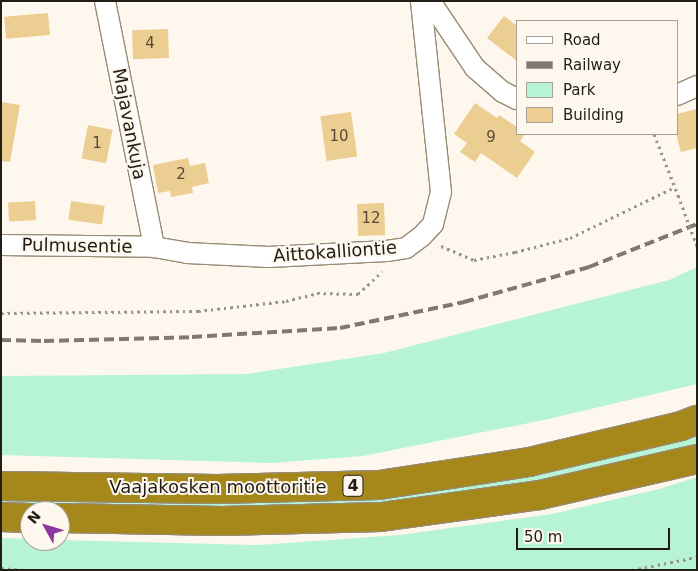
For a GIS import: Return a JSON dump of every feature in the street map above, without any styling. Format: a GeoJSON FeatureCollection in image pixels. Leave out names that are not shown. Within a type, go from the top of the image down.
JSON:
{"type":"FeatureCollection","features":[{"type":"Feature","properties":{"kind":"highway","name":"Vaajakosken moottoritie"},"geometry":{"type":"LineString","coordinates":[[1,486],[217,489],[379,485],[529,462],[681,426],[697,420]]}},
{"type":"Feature","properties":{"kind":"highway","name":"Vaajakosken moottoritie"},"geometry":{"type":"LineString","coordinates":[[70,518],[222,521],[381,517],[540,495],[697,459]]}},
{"type":"Feature","properties":{"kind":"highway"},"geometry":{"type":"LineString","coordinates":[[1,517],[20,518]]}},
{"type":"Feature","properties":{"kind":"street","name":"Majavankuja"},"geometry":{"type":"LineString","coordinates":[[105,1],[154,247]]}},
{"type":"Feature","properties":{"kind":"street","name":"Aittokalliontie"},"geometry":{"type":"LineString","coordinates":[[154,247],[187,253],[269,257],[395,250],[406,248],[422,236],[433,224],[441,192],[421,1]]}},
{"type":"Feature","properties":{"kind":"street"},"geometry":{"type":"LineString","coordinates":[[430,1],[475,68],[503,92],[516,98]]}},
{"type":"Feature","properties":{"kind":"street"},"geometry":{"type":"LineString","coordinates":[[678,95],[697,86]]}},
{"type":"Feature","properties":{"kind":"street","name":"Pulmusentie"},"geometry":{"type":"LineString","coordinates":[[1,245],[154,247]]}},
{"type":"Feature","properties":{"kind":"path"},"geometry":{"type":"LineString","coordinates":[[654,135],[697,246]]}},
{"type":"Feature","properties":{"kind":"path"},"geometry":{"type":"LineString","coordinates":[[422,236],[474,260],[515,252],[570,238],[675,186]]}},
{"type":"Feature","properties":{"kind":"path"},"geometry":{"type":"LineString","coordinates":[[1,313],[198,311],[286,301],[317,293],[358,294],[380,274],[395,250]]}},
{"type":"Feature","properties":{"kind":"path"},"geometry":{"type":"LineString","coordinates":[[632,570],[697,557]]}},
{"type":"Feature","properties":{"kind":"path"},"geometry":{"type":"LineString","coordinates":[[1,568],[26,570]]}},
{"type":"Feature","properties":{"kind":"green space"},"geometry":{"type":"Polygon","coordinates":[[[697,267],[697,384],[544,420],[363,456],[272,463],[1,455],[1,376],[246,374],[384,353],[669,280],[697,267]]]}},
{"type":"Feature","properties":{"kind":"green space"},"geometry":{"type":"Polygon","coordinates":[[[697,435],[697,443],[618,465],[539,482],[383,504],[223,510],[70,506],[70,501],[20,501],[20,505],[1,504],[1,497],[223,503],[303,502],[383,497],[460,488],[616,457],[697,435]]]}},
{"type":"Feature","properties":{"kind":"green space"},"geometry":{"type":"Polygon","coordinates":[[[697,477],[697,570],[1,570],[1,538],[20,539],[20,551],[70,551],[70,540],[259,545],[400,535],[552,514],[659,489],[697,477]]]}},
{"type":"Feature","properties":{"kind":"building"},"geometry":{"type":"Polygon","coordinates":[[[48,13],[50,35],[6,39],[4,17],[48,13]]]}},
{"type":"Feature","properties":{"kind":"building"},"geometry":{"type":"Polygon","coordinates":[[[504,16],[516,25],[516,60],[487,38],[504,16]]]}},
{"type":"Feature","properties":{"kind":"building"},"geometry":{"type":"Polygon","coordinates":[[[168,29],[169,58],[133,59],[132,30],[168,29]]]}},
{"type":"Feature","properties":{"kind":"building"},"geometry":{"type":"Polygon","coordinates":[[[1,102],[20,105],[10,162],[1,161],[1,102]]]}},
{"type":"Feature","properties":{"kind":"building"},"geometry":{"type":"Polygon","coordinates":[[[475,103],[497,118],[499,115],[516,126],[516,135],[524,135],[520,141],[535,152],[517,178],[481,153],[475,162],[460,152],[467,143],[454,134],[475,103]]]}},
{"type":"Feature","properties":{"kind":"building"},"geometry":{"type":"Polygon","coordinates":[[[697,109],[697,148],[681,152],[677,138],[678,114],[697,109]]]}},
{"type":"Feature","properties":{"kind":"building"},"geometry":{"type":"Polygon","coordinates":[[[351,112],[357,157],[327,161],[320,116],[351,112]]]}},
{"type":"Feature","properties":{"kind":"building"},"geometry":{"type":"Polygon","coordinates":[[[88,125],[113,130],[106,163],[82,158],[88,125]]]}},
{"type":"Feature","properties":{"kind":"building"},"geometry":{"type":"Polygon","coordinates":[[[188,158],[190,166],[205,163],[209,183],[192,187],[193,193],[171,197],[170,191],[158,193],[153,165],[188,158]]]}},
{"type":"Feature","properties":{"kind":"building"},"geometry":{"type":"Polygon","coordinates":[[[35,201],[36,220],[9,221],[8,202],[35,201]]]}},
{"type":"Feature","properties":{"kind":"building"},"geometry":{"type":"Polygon","coordinates":[[[71,201],[105,206],[102,225],[68,220],[71,201]]]}},
{"type":"Feature","properties":{"kind":"building"},"geometry":{"type":"Polygon","coordinates":[[[384,203],[385,235],[358,236],[357,204],[384,203]]]}},
{"type":"Feature","properties":{"kind":"railway"},"geometry":{"type":"LineString","coordinates":[[1,340],[44,341],[192,337],[340,328],[464,302],[589,267],[697,224]]}}]}
